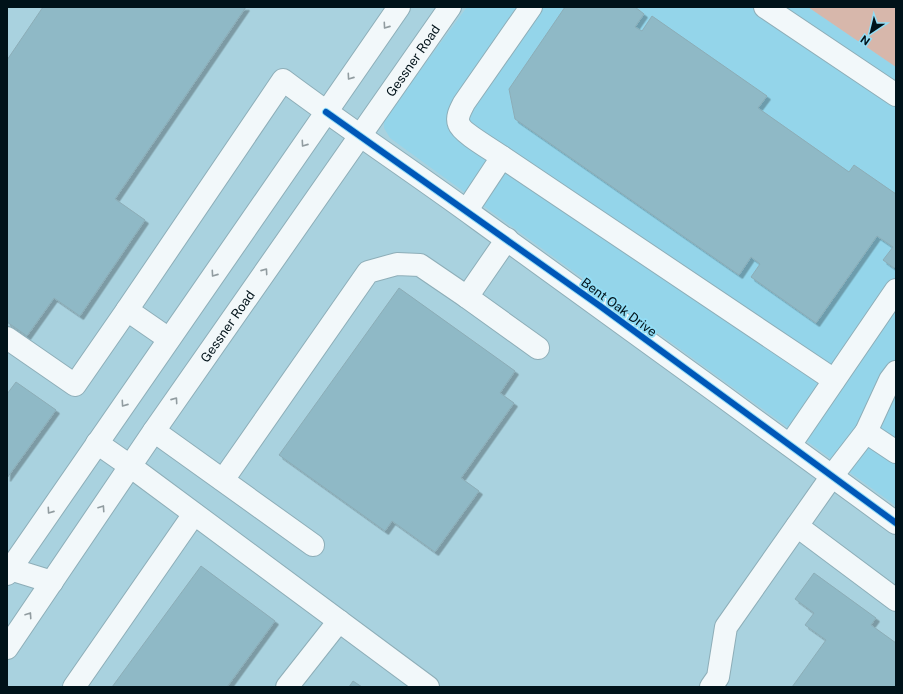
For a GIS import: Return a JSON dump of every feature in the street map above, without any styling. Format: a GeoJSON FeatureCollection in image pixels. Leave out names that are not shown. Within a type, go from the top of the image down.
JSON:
{"type":"FeatureCollection","features":[{"type":"Feature","properties":{"kind":"main road"},"geometry":{"type":"LineString","coordinates":[[52,582],[8,570],[98,443],[399,7]]}},
{"type":"Feature","properties":{"kind":"main road","name":"Gessner Road"},"geometry":{"type":"LineString","coordinates":[[7,648],[154,431],[450,7]]}},
{"type":"Feature","properties":{"kind":"main road"},"geometry":{"type":"LineString","coordinates":[[531,7],[464,103],[458,115],[459,124],[465,131],[502,157],[834,380]]}},
{"type":"Feature","properties":{"kind":"main road"},"geometry":{"type":"LineString","coordinates":[[766,7],[896,95]]}},
{"type":"Feature","properties":{"kind":"main road","name":"Bent Oak Drive"},"geometry":{"type":"LineString","coordinates":[[127,310],[283,80],[359,136],[467,210],[896,523]]}},
{"type":"Feature","properties":{"kind":"main road"},"geometry":{"type":"LineString","coordinates":[[467,210],[502,157]]}},
{"type":"Feature","properties":{"kind":"main road"},"geometry":{"type":"LineString","coordinates":[[467,297],[507,240]]}},
{"type":"Feature","properties":{"kind":"main road"},"geometry":{"type":"LineString","coordinates":[[223,480],[368,272],[397,264],[420,265],[538,348]]}},
{"type":"Feature","properties":{"kind":"main road"},"geometry":{"type":"LineString","coordinates":[[790,445],[896,290]]}},
{"type":"Feature","properties":{"kind":"main road"},"geometry":{"type":"LineString","coordinates":[[7,338],[75,385],[127,310],[169,339]]}},
{"type":"Feature","properties":{"kind":"main road"},"geometry":{"type":"LineString","coordinates":[[711,687],[718,677],[726,627],[832,476],[866,432],[890,380],[896,372]]}},
{"type":"Feature","properties":{"kind":"main road"},"geometry":{"type":"LineString","coordinates":[[154,431],[313,545]]}},
{"type":"Feature","properties":{"kind":"main road"},"geometry":{"type":"LineString","coordinates":[[866,432],[896,452]]}},
{"type":"Feature","properties":{"kind":"main road"},"geometry":{"type":"LineString","coordinates":[[98,443],[428,687]]}},
{"type":"Feature","properties":{"kind":"main road"},"geometry":{"type":"LineString","coordinates":[[74,687],[194,514]]}},
{"type":"Feature","properties":{"kind":"main road"},"geometry":{"type":"LineString","coordinates":[[797,526],[896,600]]}},
{"type":"Feature","properties":{"kind":"main road"},"geometry":{"type":"LineString","coordinates":[[287,687],[339,621]]}},
{"type":"Feature","properties":{"kind":"shaded area"},"geometry":{"type":"Polygon","coordinates":[[[467,7],[808,7],[896,67],[896,506],[390,138],[384,128],[384,119],[467,7]]]}},
{"type":"Feature","properties":{"kind":"shaded area"},"geometry":{"type":"Polygon","coordinates":[[[808,7],[896,7],[896,67],[808,7]]]}},
{"type":"Feature","properties":{"kind":"building"},"geometry":{"type":"Polygon","coordinates":[[[43,7],[246,7],[115,199],[145,220],[80,316],[54,298],[27,336],[7,322],[7,60],[43,7]]]}},
{"type":"Feature","properties":{"kind":"building"},"geometry":{"type":"Polygon","coordinates":[[[565,7],[635,7],[644,14],[635,27],[642,31],[652,16],[767,96],[758,108],[849,172],[854,165],[896,194],[896,266],[894,268],[883,260],[893,247],[877,236],[816,323],[751,277],[760,264],[751,257],[739,275],[515,119],[509,89],[565,7]]]}},
{"type":"Feature","properties":{"kind":"building"},"geometry":{"type":"Polygon","coordinates":[[[399,288],[515,371],[500,393],[514,403],[461,478],[479,491],[435,552],[392,521],[385,531],[279,455],[399,288]]]}},
{"type":"Feature","properties":{"kind":"building"},"geometry":{"type":"Polygon","coordinates":[[[16,382],[56,410],[7,478],[7,394],[16,382]]]}},
{"type":"Feature","properties":{"kind":"building"},"geometry":{"type":"Polygon","coordinates":[[[201,566],[275,621],[227,687],[112,687],[201,566]]]}},
{"type":"Feature","properties":{"kind":"building"},"geometry":{"type":"Polygon","coordinates":[[[814,573],[876,618],[871,625],[896,643],[896,687],[792,687],[826,640],[805,625],[814,613],[795,599],[814,573]]]}},
{"type":"Feature","properties":{"kind":"building"},"geometry":{"type":"Polygon","coordinates":[[[353,681],[362,687],[349,687],[353,681]]]}},
{"type":"Feature","properties":{"kind":"cycle path"},"geometry":{"type":"LineString","coordinates":[[326,112],[600,306],[896,523]]}}]}
